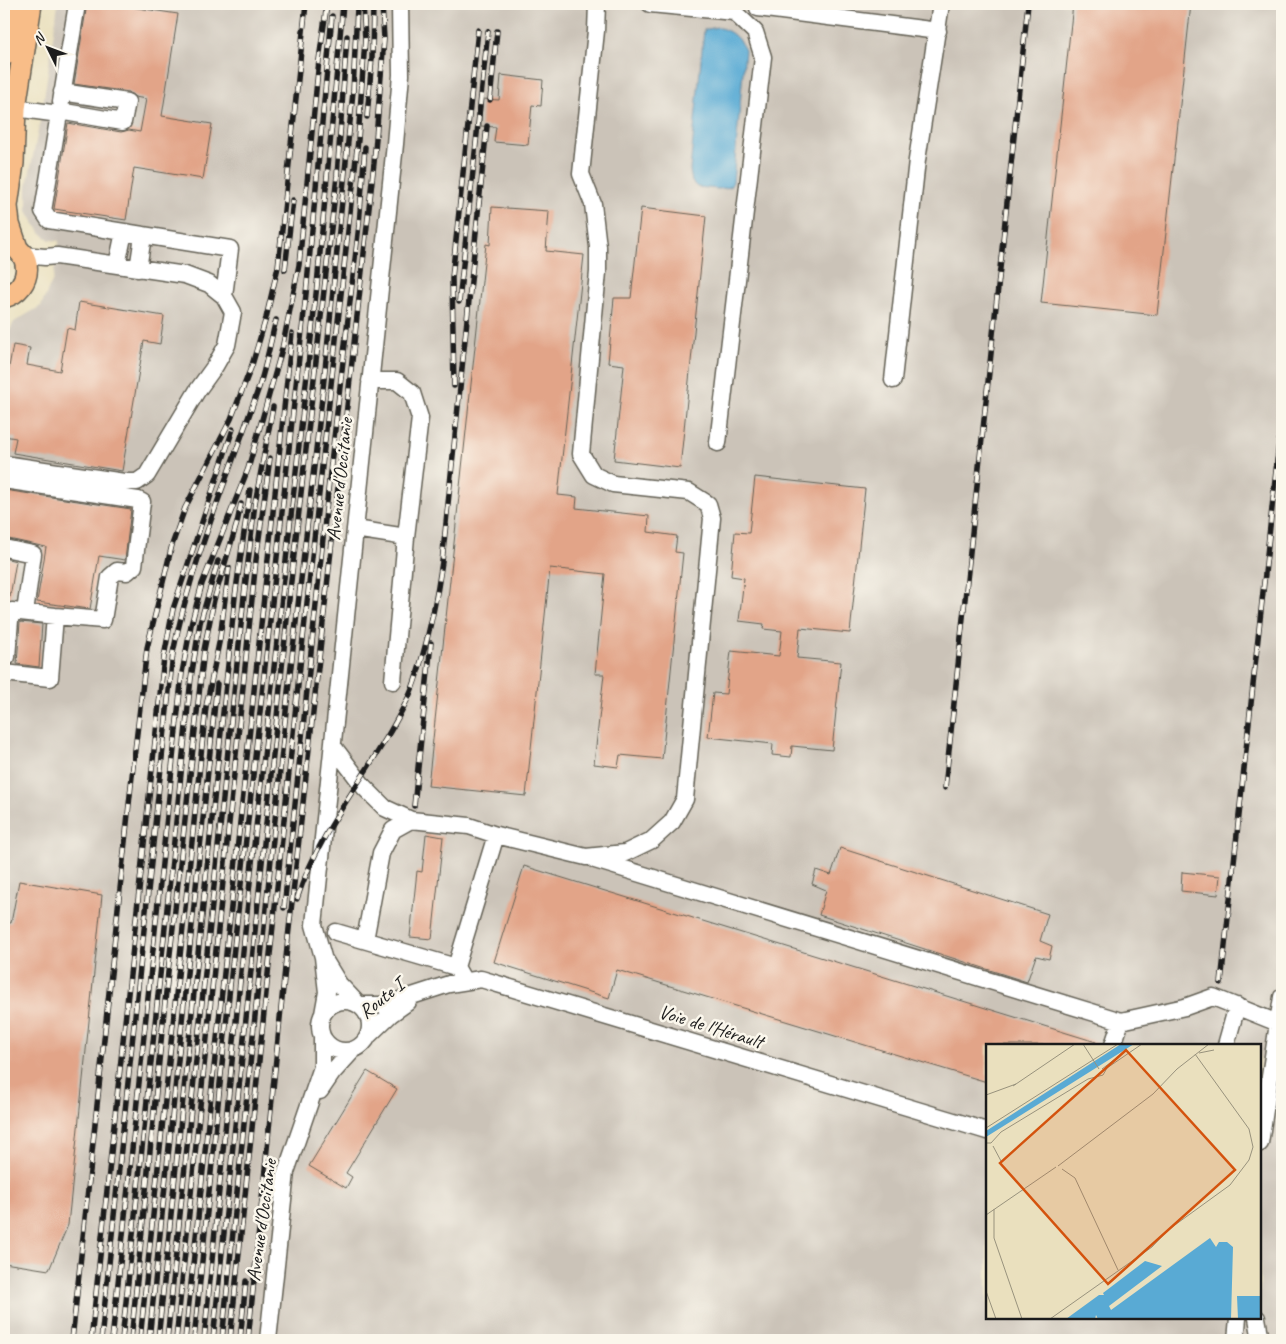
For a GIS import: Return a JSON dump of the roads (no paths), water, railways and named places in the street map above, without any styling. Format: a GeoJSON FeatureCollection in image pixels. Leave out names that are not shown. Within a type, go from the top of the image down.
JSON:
{"type":"FeatureCollection","features":[{"type":"Feature","properties":{"kind":"main road"},"geometry":{"type":"LineString","coordinates":[[4,56],[14,4]]}},
{"type":"Feature","properties":{"kind":"main road"},"geometry":{"type":"LineString","coordinates":[[4,298],[20,288],[24,281],[9,224],[7,206],[13,162],[15,108],[31,4]]}},
{"type":"Feature","properties":{"kind":"street"},"geometry":{"type":"LineString","coordinates":[[77,4],[43,211],[45,216],[49,220],[230,249],[224,296]]}},
{"type":"Feature","properties":{"kind":"street","name":"Avenue d'Occitanie"},"geometry":{"type":"LineString","coordinates":[[268,1340],[286,1172],[322,1067],[320,1024],[326,992],[323,957],[314,924],[401,75],[400,4]]}},
{"type":"Feature","properties":{"kind":"street"},"geometry":{"type":"LineString","coordinates":[[586,857],[625,853],[652,840],[672,822],[685,799],[712,518],[708,504],[689,492],[613,484],[594,475],[581,454],[598,272],[598,247],[593,204],[581,174],[596,31],[597,4]]}},
{"type":"Feature","properties":{"kind":"street"},"geometry":{"type":"LineString","coordinates":[[650,4],[734,12],[755,32],[763,57],[718,443]]}},
{"type":"Feature","properties":{"kind":"street"},"geometry":{"type":"LineString","coordinates":[[893,380],[917,160],[942,4]]}},
{"type":"Feature","properties":{"kind":"street"},"geometry":{"type":"LineString","coordinates":[[743,20],[759,6],[938,31]]}},
{"type":"Feature","properties":{"kind":"street"},"geometry":{"type":"LineString","coordinates":[[15,108],[123,122],[127,102],[62,92]]}},
{"type":"Feature","properties":{"kind":"street"},"geometry":{"type":"LineString","coordinates":[[118,265],[124,232]]}},
{"type":"Feature","properties":{"kind":"street"},"geometry":{"type":"LineString","coordinates":[[138,269],[143,236]]}},
{"type":"Feature","properties":{"kind":"street"},"geometry":{"type":"LineString","coordinates":[[4,464],[124,482],[137,482],[148,475],[197,390],[215,366],[227,345],[233,312],[224,296],[210,284],[185,275],[57,256],[45,258],[17,254]]}},
{"type":"Feature","properties":{"kind":"street"},"geometry":{"type":"LineString","coordinates":[[370,381],[397,381],[412,394],[420,418],[406,537],[393,681]]}},
{"type":"Feature","properties":{"kind":"street"},"geometry":{"type":"LineString","coordinates":[[4,480],[142,502],[134,534],[134,566],[127,572],[117,571],[110,577],[103,620],[65,613],[12,611],[7,620],[5,665],[50,678],[65,613]]}},
{"type":"Feature","properties":{"kind":"street"},"geometry":{"type":"LineString","coordinates":[[355,529],[406,537]]}},
{"type":"Feature","properties":{"kind":"street"},"geometry":{"type":"LineString","coordinates":[[4,548],[33,554],[25,612]]}},
{"type":"Feature","properties":{"kind":"street"},"geometry":{"type":"LineString","coordinates":[[333,746],[364,787],[386,808],[411,820],[469,826],[496,835],[586,857],[1121,1021],[1185,1007],[1213,997],[1278,1023]]}},
{"type":"Feature","properties":{"kind":"street"},"geometry":{"type":"LineString","coordinates":[[365,940],[381,853],[393,830],[411,820]]}},
{"type":"Feature","properties":{"kind":"street"},"geometry":{"type":"LineString","coordinates":[[336,932],[365,940],[460,974],[496,835]]}},
{"type":"Feature","properties":{"kind":"street","name":"Avenue d'Occitanie"},"geometry":{"type":"LineString","coordinates":[[309,1108],[333,1072],[353,1050],[362,1045],[368,1036],[370,1025],[368,1014],[339,984],[323,957]]}},
{"type":"Feature","properties":{"kind":"street","name":"Voie de l'Hérault"},"geometry":{"type":"LineString","coordinates":[[423,993],[449,984],[460,974],[481,979],[986,1130]]}},
{"type":"Feature","properties":{"kind":"street","name":"Route I"},"geometry":{"type":"LineString","coordinates":[[359,1004],[384,1005],[423,993]]}},
{"type":"Feature","properties":{"kind":"street","name":"Route I"},"geometry":{"type":"LineString","coordinates":[[368,1036],[391,1014],[423,993]]}},
{"type":"Feature","properties":{"kind":"street"},"geometry":{"type":"LineString","coordinates":[[1261,1136],[1282,997]]}},
{"type":"Feature","properties":{"kind":"street"},"geometry":{"type":"LineString","coordinates":[[322,1014],[332,1004],[344,1000],[359,1004]]}},
{"type":"Feature","properties":{"kind":"street"},"geometry":{"type":"LineString","coordinates":[[1226,1044],[1237,1006]]}},
{"type":"Feature","properties":{"kind":"street"},"geometry":{"type":"LineString","coordinates":[[1114,1044],[1121,1021]]}},
{"type":"Feature","properties":{"kind":"street"},"geometry":{"type":"LineString","coordinates":[[322,1036],[329,1046],[340,1051],[353,1050]]}},
{"type":"Feature","properties":{"kind":"street"},"geometry":{"type":"LineString","coordinates":[[1236,1340],[1238,1319]]}},
{"type":"Feature","properties":{"kind":"street"},"geometry":{"type":"LineString","coordinates":[[1257,1319],[1261,1340]]}},
{"type":"Feature","properties":{"kind":"water"},"geometry":{"type":"Polygon","coordinates":[[[717,27],[727,30],[734,35],[745,50],[733,182],[730,187],[719,189],[697,187],[692,182],[690,170],[704,30],[717,27]]]}},
{"type":"Feature","properties":{"kind":"railway"},"geometry":{"type":"LineString","coordinates":[[72,1340],[147,648],[172,545],[185,508],[231,419],[252,365],[266,318],[278,267],[306,4]]}},
{"type":"Feature","properties":{"kind":"railway"},"geometry":{"type":"LineString","coordinates":[[112,1340],[182,673],[191,625],[202,584],[248,469],[282,349],[299,265],[319,60],[327,4]]}},
{"type":"Feature","properties":{"kind":"railway"},"geometry":{"type":"LineString","coordinates":[[204,1340],[251,872],[317,285],[343,4]]}},
{"type":"Feature","properties":{"kind":"railway"},"geometry":{"type":"LineString","coordinates":[[230,1340],[300,666],[358,140],[365,40],[363,4]]}},
{"type":"Feature","properties":{"kind":"railway"},"geometry":{"type":"LineString","coordinates":[[367,117],[372,58],[373,4]]}},
{"type":"Feature","properties":{"kind":"railway"},"geometry":{"type":"LineString","coordinates":[[248,1340],[288,938],[374,163],[384,39],[382,4]]}},
{"type":"Feature","properties":{"kind":"railway"},"geometry":{"type":"LineString","coordinates":[[945,788],[1028,4]]}},
{"type":"Feature","properties":{"kind":"railway"},"geometry":{"type":"LineString","coordinates":[[222,1340],[288,692],[323,389],[353,92],[357,7]]}},
{"type":"Feature","properties":{"kind":"railway"},"geometry":{"type":"LineString","coordinates":[[194,1340],[232,966],[306,294],[332,16]]}},
{"type":"Feature","properties":{"kind":"railway"},"geometry":{"type":"LineString","coordinates":[[454,386],[452,278],[478,30]]}},
{"type":"Feature","properties":{"kind":"railway"},"geometry":{"type":"LineString","coordinates":[[459,302],[488,31]]}},
{"type":"Feature","properties":{"kind":"railway"},"geometry":{"type":"LineString","coordinates":[[490,100],[497,31]]}},
{"type":"Feature","properties":{"kind":"railway"},"geometry":{"type":"LineString","coordinates":[[213,1340],[290,590],[337,176],[347,36]]}},
{"type":"Feature","properties":{"kind":"railway"},"geometry":{"type":"LineString","coordinates":[[297,899],[320,845],[397,720],[410,694],[427,639],[442,562],[487,126]]}},
{"type":"Feature","properties":{"kind":"railway"},"geometry":{"type":"LineString","coordinates":[[284,908],[330,472],[359,225],[365,147]]}},
{"type":"Feature","properties":{"kind":"railway"},"geometry":{"type":"LineString","coordinates":[[285,270],[293,200]]}},
{"type":"Feature","properties":{"kind":"railway"},"geometry":{"type":"LineString","coordinates":[[101,1340],[173,653],[200,553],[261,381],[276,320]]}},
{"type":"Feature","properties":{"kind":"railway"},"geometry":{"type":"LineString","coordinates":[[185,1340],[292,333]]}},
{"type":"Feature","properties":{"kind":"railway"},"geometry":{"type":"LineString","coordinates":[[167,1340],[244,596],[255,503],[273,407]]}},
{"type":"Feature","properties":{"kind":"railway"},"geometry":{"type":"LineString","coordinates":[[1221,983],[1282,415]]}},
{"type":"Feature","properties":{"kind":"railway"},"geometry":{"type":"LineString","coordinates":[[91,1340],[164,657],[173,609],[233,429]]}},
{"type":"Feature","properties":{"kind":"railway"},"geometry":{"type":"LineString","coordinates":[[176,1340],[256,560],[270,458]]}},
{"type":"Feature","properties":{"kind":"railway"},"geometry":{"type":"LineString","coordinates":[[158,1340],[235,597],[250,490]]}},
{"type":"Feature","properties":{"kind":"railway"},"geometry":{"type":"LineString","coordinates":[[131,1340],[168,972],[204,650],[214,600],[241,504]]}},
{"type":"Feature","properties":{"kind":"railway"},"geometry":{"type":"LineString","coordinates":[[122,1340],[191,678],[200,623],[218,561]]}},
{"type":"Feature","properties":{"kind":"railway"},"geometry":{"type":"LineString","coordinates":[[140,1340],[206,707],[220,638],[229,568]]}},
{"type":"Feature","properties":{"kind":"railway"},"geometry":{"type":"LineString","coordinates":[[414,806],[431,643]]}},
{"type":"Feature","properties":{"kind":"railway"},"geometry":{"type":"LineString","coordinates":[[149,1340],[217,684]]}},
{"type":"Feature","properties":{"kind":"railway"},"geometry":{"type":"LineString","coordinates":[[240,1340],[246,1281]]}}]}
